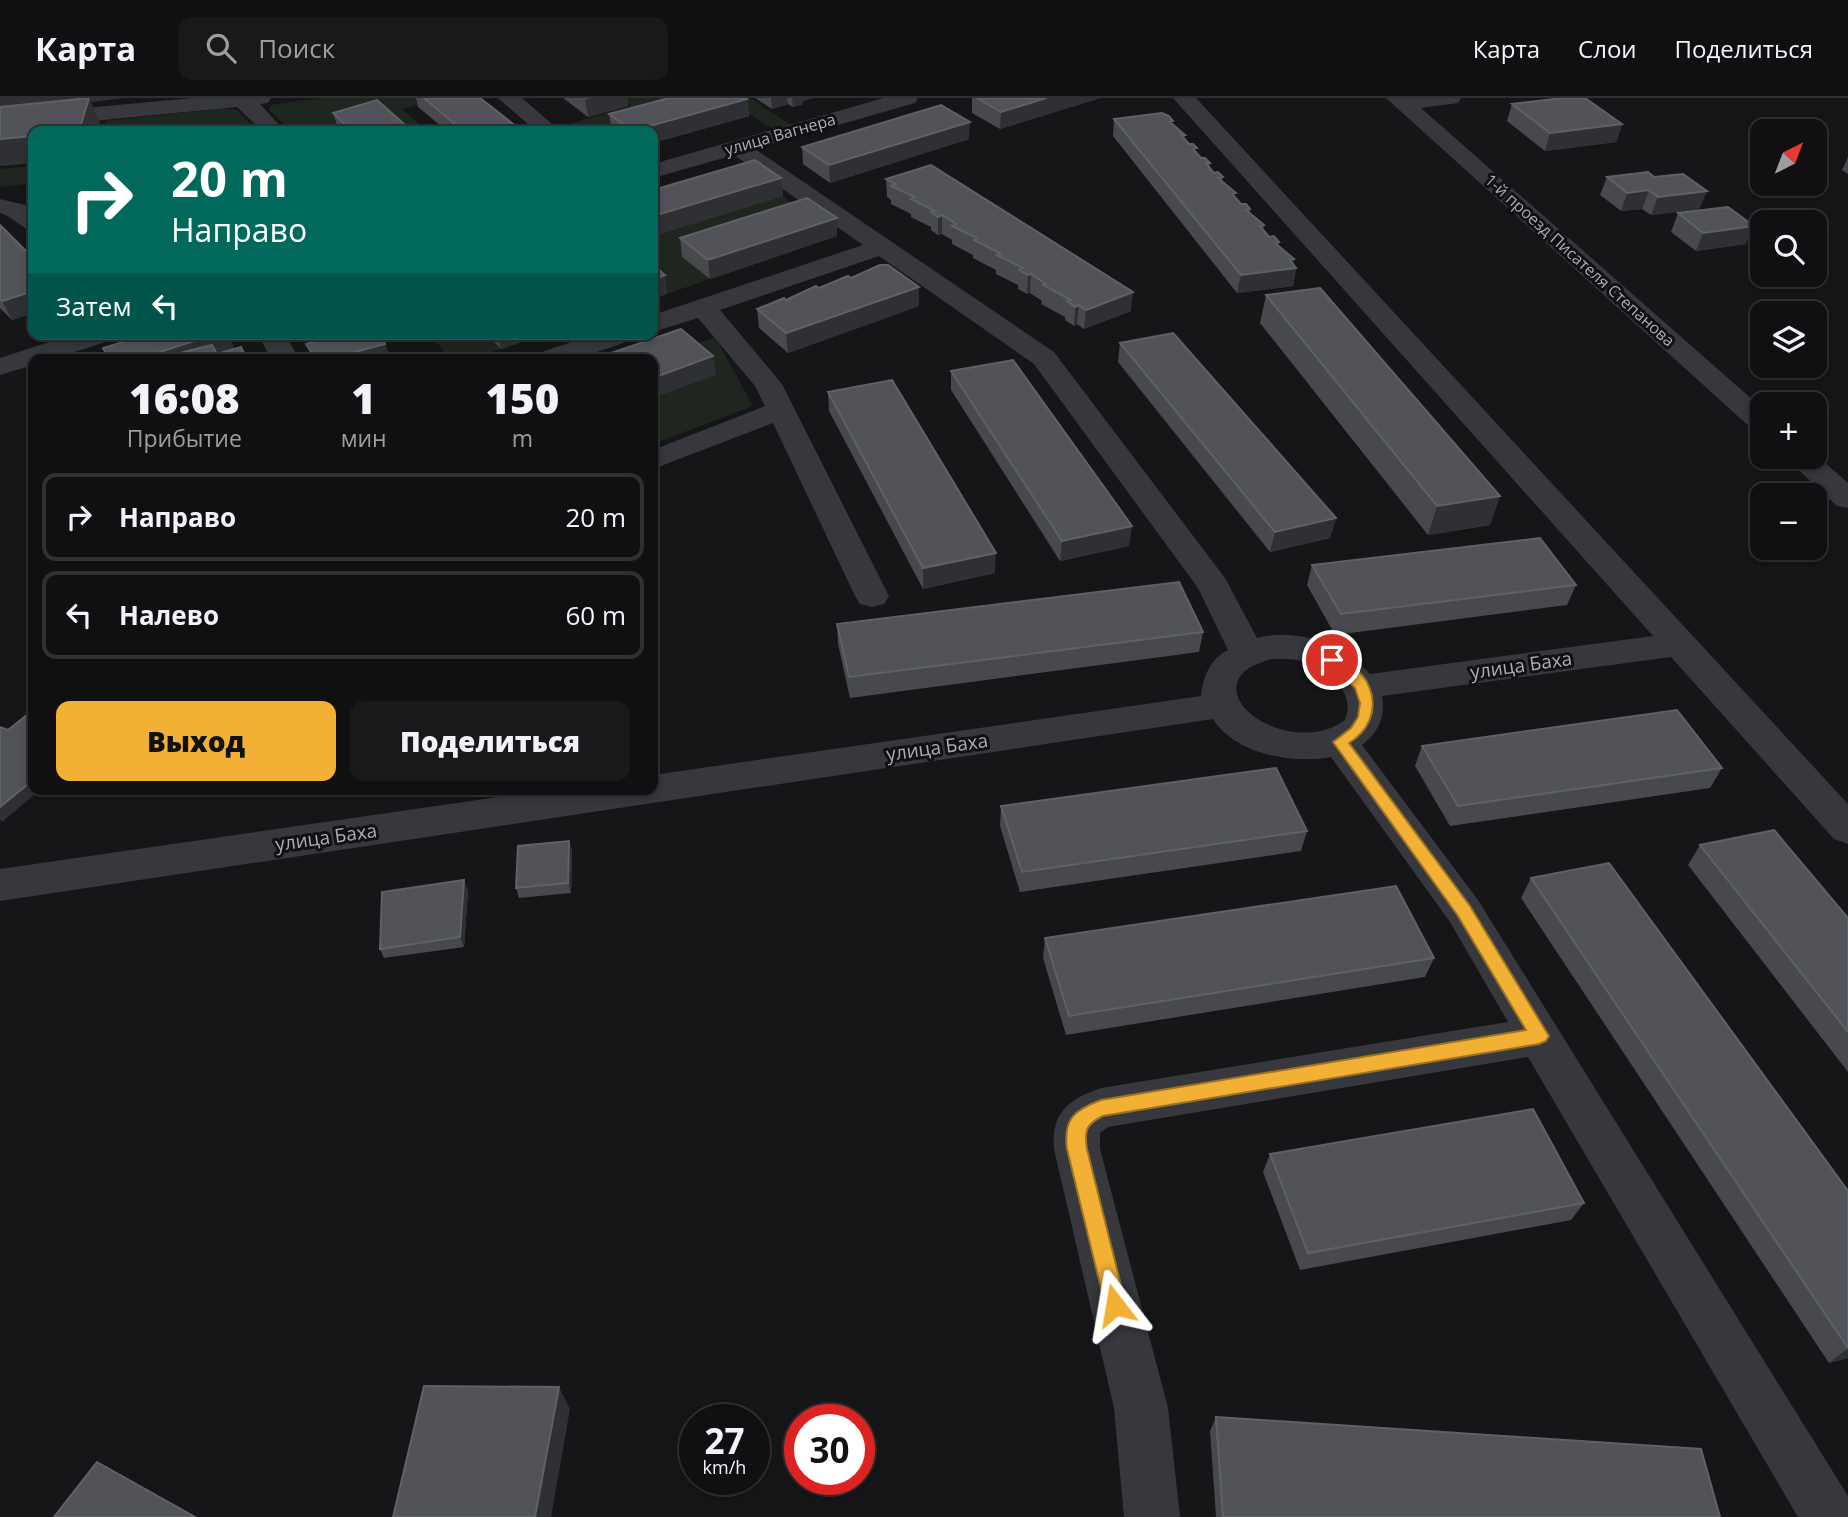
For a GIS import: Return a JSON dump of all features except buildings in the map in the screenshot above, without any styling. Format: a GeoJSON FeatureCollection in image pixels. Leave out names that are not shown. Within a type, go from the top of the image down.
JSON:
{"type":"FeatureCollection","features":[{"type":"Feature","properties":{"kind":"street"},"geometry":{"type":"LineString","coordinates":[[509,98],[543,126]]}},
{"type":"Feature","properties":{"kind":"street","name":"улица Вагнера"},"geometry":{"type":"LineString","coordinates":[[658,170],[907,98]]}},
{"type":"Feature","properties":{"kind":"street"},"geometry":{"type":"LineString","coordinates":[[1184,98],[1848,829]]}},
{"type":"Feature","properties":{"kind":"street"},"geometry":{"type":"LineString","coordinates":[[1400,101],[1450,98]]}},
{"type":"Feature","properties":{"kind":"street"},"geometry":{"type":"LineString","coordinates":[[0,123],[162,103],[252,99],[271,126]]}},
{"type":"Feature","properties":{"kind":"street","name":"1-й проезд Писателя Степанова"},"geometry":{"type":"LineString","coordinates":[[1400,101],[1750,412]]}},
{"type":"Feature","properties":{"kind":"street"},"geometry":{"type":"LineString","coordinates":[[737,147],[1044,358],[1213,585],[1247,653]]}},
{"type":"Feature","properties":{"kind":"street"},"geometry":{"type":"LineString","coordinates":[[0,206],[21,211],[28,218]]}},
{"type":"Feature","properties":{"kind":"street"},"geometry":{"type":"LineString","coordinates":[[658,322],[883,246]]}},
{"type":"Feature","properties":{"kind":"street"},"geometry":{"type":"LineString","coordinates":[[703,307],[768,384],[872,596]]}},
{"type":"Feature","properties":{"kind":"street"},"geometry":{"type":"LineString","coordinates":[[40,354],[83,340]]}},
{"type":"Feature","properties":{"kind":"street"},"geometry":{"type":"LineString","coordinates":[[564,354],[604,340]]}},
{"type":"Feature","properties":{"kind":"street"},"geometry":{"type":"LineString","coordinates":[[0,367],[28,358]]}},
{"type":"Feature","properties":{"kind":"street"},"geometry":{"type":"LineString","coordinates":[[658,458],[781,410]]}},
{"type":"Feature","properties":{"kind":"street"},"geometry":{"type":"LineString","coordinates":[[1814,469],[1848,499]]}},
{"type":"Feature","properties":{"kind":"street","name":"улица Баха"},"geometry":{"type":"LineString","coordinates":[[1362,687],[1681,644]]}},
{"type":"Feature","properties":{"kind":"street"},"geometry":{"type":"LineString","coordinates":[[1267,647],[1312,651],[1350,672],[1362,687],[1367,703],[1365,718],[1356,732],[1340,742],[1320,748],[1296,748],[1272,743],[1250,734],[1233,721],[1222,705],[1217,689],[1222,674],[1231,662],[1247,653],[1267,647]]}},
{"type":"Feature","properties":{"kind":"street","name":"улица Баха"},"geometry":{"type":"LineString","coordinates":[[658,788],[1222,705]]}},
{"type":"Feature","properties":{"kind":"street"},"geometry":{"type":"LineString","coordinates":[[1340,742],[1464,911],[1829,1517]]}},
{"type":"Feature","properties":{"kind":"street","name":"улица Баха"},"geometry":{"type":"LineString","coordinates":[[0,885],[612,795]]}},
{"type":"Feature","properties":{"kind":"street"},"geometry":{"type":"LineString","coordinates":[[1152,1517],[1141,1408],[1077,1149],[1075,1131],[1084,1116],[1101,1108],[1539,1036]]}},
{"type":"Feature","properties":{"kind":"shaded area"},"geometry":{"type":"Polygon","coordinates":[[[321,98],[444,98],[402,109],[421,126],[399,126],[386,115],[341,126],[286,126],[269,110],[271,105],[321,98]]]}},
{"type":"Feature","properties":{"kind":"shaded area"},"geometry":{"type":"Polygon","coordinates":[[[621,98],[712,98],[614,126],[566,125],[631,106],[621,98]]]}},
{"type":"Feature","properties":{"kind":"shaded area"},"geometry":{"type":"Polygon","coordinates":[[[725,98],[750,98],[791,125],[774,130],[725,98]]]}},
{"type":"Feature","properties":{"kind":"shaded area"},"geometry":{"type":"Polygon","coordinates":[[[227,108],[237,110],[252,126],[105,126],[106,121],[227,108]]]}},
{"type":"Feature","properties":{"kind":"shaded area"},"geometry":{"type":"Polygon","coordinates":[[[28,166],[28,184],[0,187],[0,169],[28,166]]]}},
{"type":"Feature","properties":{"kind":"shaded area"},"geometry":{"type":"Polygon","coordinates":[[[783,196],[808,216],[683,257],[710,279],[667,294],[658,286],[658,234],[783,196]]]}},
{"type":"Feature","properties":{"kind":"shaded area"},"geometry":{"type":"Polygon","coordinates":[[[715,337],[753,406],[658,442],[658,390],[684,348],[715,337]]]}},
{"type":"Feature","properties":{"kind":"shaded area"},"geometry":{"type":"Polygon","coordinates":[[[435,340],[492,340],[501,349],[486,354],[446,354],[435,340]]]}},
{"type":"Feature","properties":{"kind":"route"},"geometry":{"type":"LineString","coordinates":[[1115,1305],[1077,1149],[1075,1131],[1084,1116],[1101,1108],[1539,1036],[1464,911],[1340,742],[1356,732],[1365,718],[1367,703],[1362,687],[1350,672],[1332,660]]}}]}
